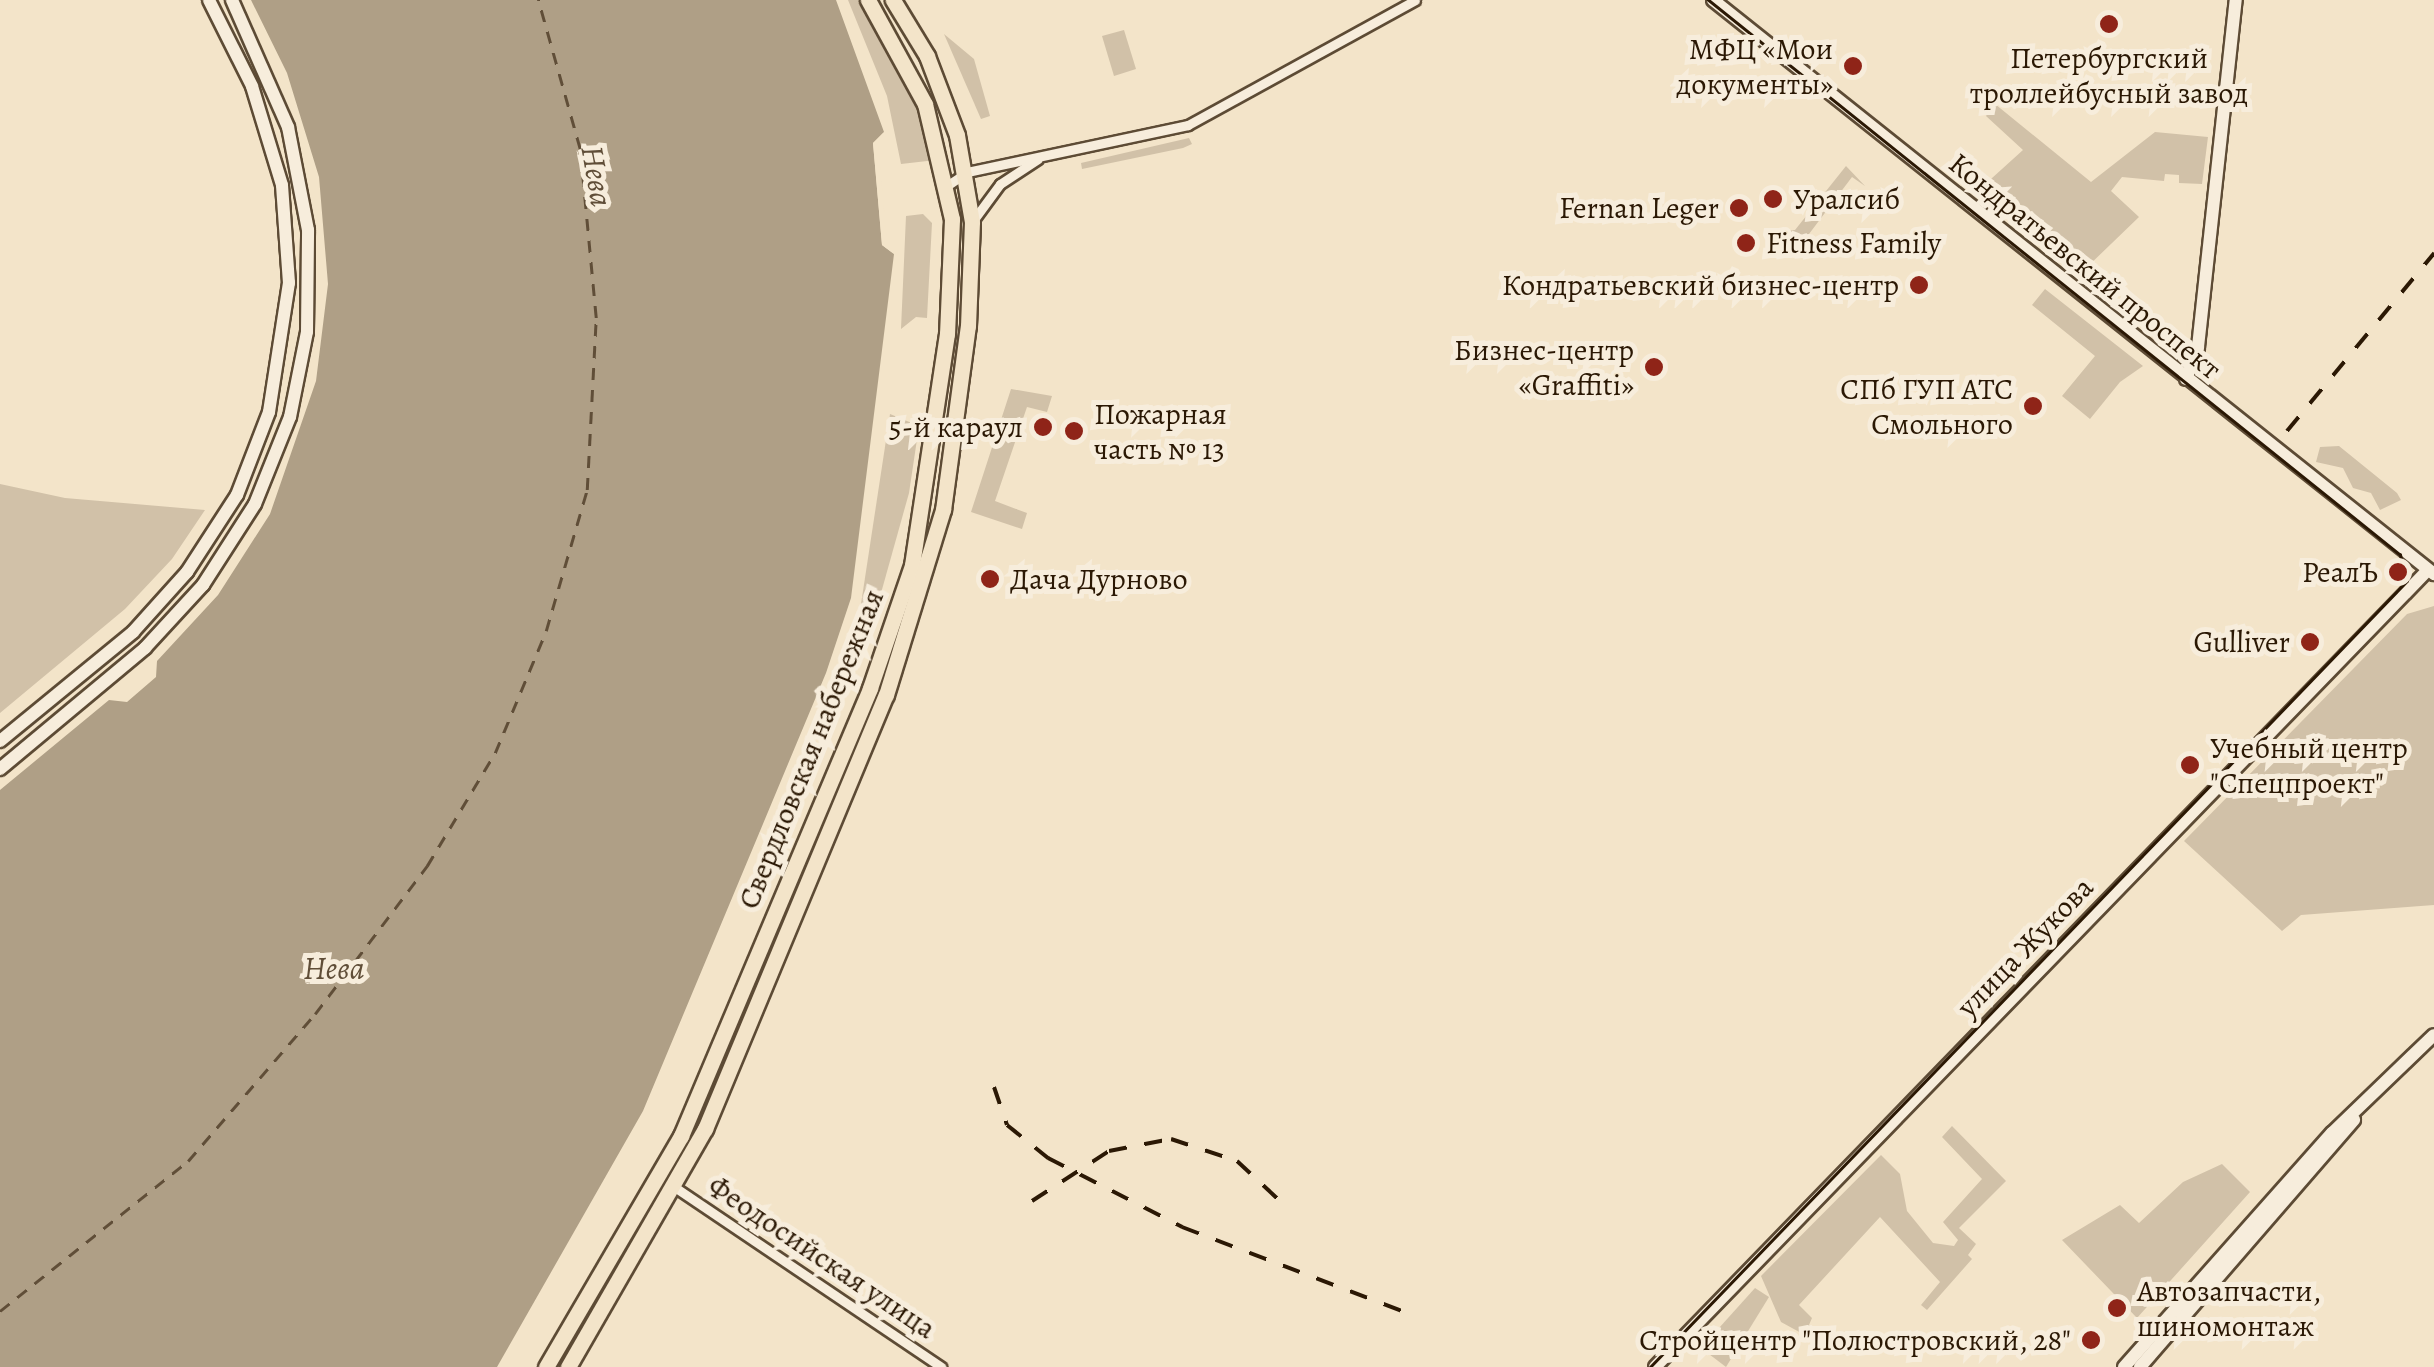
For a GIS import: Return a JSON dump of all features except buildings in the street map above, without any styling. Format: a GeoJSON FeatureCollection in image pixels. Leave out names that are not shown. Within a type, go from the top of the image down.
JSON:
{"type":"FeatureCollection","features":[{"type":"Feature","properties":{"kind":"main road"},"geometry":{"type":"LineString","coordinates":[[0,741],[133,632],[187,572],[236,495],[269,412],[289,282],[282,185],[252,86],[209,0]]}},
{"type":"Feature","properties":{"kind":"main road"},"geometry":{"type":"LineString","coordinates":[[0,769],[146,648],[204,586],[255,504],[290,417],[307,332],[308,230],[288,127],[232,0]]}},
{"type":"Feature","properties":{"kind":"main road","name":"Свердловская набережная"},"geometry":{"type":"LineString","coordinates":[[546,1367],[681,1136],[890,636],[925,505],[952,266],[948,185],[926,104],[868,0]]}},
{"type":"Feature","properties":{"kind":"main road","name":"Свердловская набережная"},"geometry":{"type":"LineString","coordinates":[[568,1367],[676,1188],[886,695],[928,571],[951,462],[972,222],[967,172],[927,56],[894,0]]}},
{"type":"Feature","properties":{"kind":"main road","name":"Кондратьевский проспект"},"geometry":{"type":"LineString","coordinates":[[1713,0],[2432,572]]}},
{"type":"Feature","properties":{"kind":"main road"},"geometry":{"type":"LineString","coordinates":[[2186,379],[2198,347],[2236,0]]}},
{"type":"Feature","properties":{"kind":"main road","name":"улица Жукова"},"geometry":{"type":"LineString","coordinates":[[1654,1367],[2432,572]]}},
{"type":"Feature","properties":{"kind":"main road"},"geometry":{"type":"LineString","coordinates":[[2132,1366],[2332,1134],[2361,1110],[2434,1034]]}},
{"type":"Feature","properties":{"kind":"street"},"geometry":{"type":"LineString","coordinates":[[948,185],[967,172],[1188,125],[1415,0]]}},
{"type":"Feature","properties":{"kind":"street"},"geometry":{"type":"LineString","coordinates":[[972,222],[1000,184],[1040,157]]}},
{"type":"Feature","properties":{"kind":"street","name":"Феодосийская улица"},"geometry":{"type":"LineString","coordinates":[[676,1188],[940,1367]]}},
{"type":"Feature","properties":{"kind":"shaded area"},"geometry":{"type":"Polygon","coordinates":[[[848,0],[862,0],[911,84],[936,160],[901,164],[887,96],[848,0]]]}},
{"type":"Feature","properties":{"kind":"shaded area"},"geometry":{"type":"Polygon","coordinates":[[[1124,30],[1136,69],[1114,76],[1102,36],[1124,30]]]}},
{"type":"Feature","properties":{"kind":"shaded area"},"geometry":{"type":"Polygon","coordinates":[[[944,34],[974,59],[990,116],[981,119],[944,34]]]}},
{"type":"Feature","properties":{"kind":"shaded area"},"geometry":{"type":"Polygon","coordinates":[[[1995,104],[2091,182],[2155,132],[2208,137],[2202,184],[2179,183],[2179,175],[2165,174],[2164,181],[2122,177],[2111,191],[2139,217],[2083,271],[1981,188],[2023,150],[1986,116],[1995,104]]]}},
{"type":"Feature","properties":{"kind":"shaded area"},"geometry":{"type":"Polygon","coordinates":[[[1189,138],[1192,144],[1183,148],[1082,169],[1081,163],[1189,138]]]}},
{"type":"Feature","properties":{"kind":"shaded area"},"geometry":{"type":"Polygon","coordinates":[[[1846,166],[1865,186],[1852,177],[1806,238],[1787,231],[1795,230],[1846,166]]]}},
{"type":"Feature","properties":{"kind":"shaded area"},"geometry":{"type":"Polygon","coordinates":[[[923,214],[932,223],[927,318],[916,317],[901,329],[906,216],[923,214]]]}},
{"type":"Feature","properties":{"kind":"shaded area"},"geometry":{"type":"Polygon","coordinates":[[[2045,289],[2143,366],[2120,382],[2090,419],[2062,396],[2095,356],[2032,305],[2045,289]]]}},
{"type":"Feature","properties":{"kind":"shaded area"},"geometry":{"type":"Polygon","coordinates":[[[1011,389],[1052,396],[1047,412],[1027,407],[995,501],[1027,513],[1022,529],[971,512],[1011,389]]]}},
{"type":"Feature","properties":{"kind":"shaded area"},"geometry":{"type":"Polygon","coordinates":[[[890,414],[919,426],[909,493],[876,611],[861,604],[890,414]]]}},
{"type":"Feature","properties":{"kind":"shaded area"},"geometry":{"type":"Polygon","coordinates":[[[2339,446],[2401,500],[2380,510],[2371,493],[2353,488],[2343,468],[2316,462],[2320,447],[2339,446]]]}},
{"type":"Feature","properties":{"kind":"shaded area"},"geometry":{"type":"Polygon","coordinates":[[[0,484],[65,498],[205,510],[172,559],[125,609],[0,713],[0,484]]]}},
{"type":"Feature","properties":{"kind":"shaded area"},"geometry":{"type":"Polygon","coordinates":[[[2434,606],[2434,905],[2301,915],[2282,931],[2184,841],[2407,614],[2434,606]]]}},
{"type":"Feature","properties":{"kind":"shaded area"},"geometry":{"type":"Polygon","coordinates":[[[1952,1126],[2006,1181],[1959,1228],[1976,1244],[1968,1255],[1972,1259],[1927,1310],[1921,1305],[1940,1282],[1880,1217],[1799,1305],[1812,1318],[1809,1325],[1839,1347],[1836,1352],[1781,1322],[1761,1276],[1881,1155],[1900,1174],[1907,1211],[1933,1243],[1954,1246],[1958,1240],[1943,1222],[1982,1179],[1942,1137],[1952,1126]]]}},
{"type":"Feature","properties":{"kind":"shaded area"},"geometry":{"type":"Polygon","coordinates":[[[2222,1164],[2250,1192],[2137,1318],[2062,1240],[2120,1205],[2139,1223],[2183,1182],[2222,1164]]]}},
{"type":"Feature","properties":{"kind":"shaded area"},"geometry":{"type":"Polygon","coordinates":[[[1755,1288],[1769,1297],[1726,1367],[1701,1348],[1755,1288]]]}},
{"type":"Feature","properties":{"kind":"water","name":"Нева"},"geometry":{"type":"Polygon","coordinates":[[[251,0],[836,0],[884,132],[873,143],[882,245],[894,254],[851,598],[826,673],[643,1111],[497,1367],[0,1367],[0,790],[109,700],[127,702],[156,677],[157,661],[218,595],[270,514],[316,381],[328,284],[319,177],[287,73],[251,0]]]}},
{"type":"Feature","properties":{"kind":"pier"},"geometry":{"type":"Polygon","coordinates":[[[884,132],[878,143],[887,243],[894,254],[882,245],[873,143],[884,132]]]}},
{"type":"Feature","properties":{"kind":"ferry route"},"geometry":{"type":"LineString","coordinates":[[0,1311],[188,1161],[315,1014],[427,866],[495,753],[546,631],[587,490],[596,318],[580,149],[538,0]]}},
{"type":"Feature","properties":{"kind":"tram line"},"geometry":{"type":"LineString","coordinates":[[1650,1367],[2407,581],[2400,555],[1708,0]]}},
{"type":"Feature","properties":{"kind":"railway"},"geometry":{"type":"LineString","coordinates":[[2287,431],[2434,253]]}},
{"type":"Feature","properties":{"kind":"railway"},"geometry":{"type":"LineString","coordinates":[[994,1087],[1007,1125],[1048,1158],[1182,1227],[1413,1315]]}},
{"type":"Feature","properties":{"kind":"railway"},"geometry":{"type":"LineString","coordinates":[[1032,1201],[1109,1151],[1171,1139],[1237,1161],[1280,1201]]}},
{"type":"Feature","properties":{"kind":"place","name":"Петербургский троллейбусный завод"},"geometry":{"type":"Point","coordinates":[2109,24]}},
{"type":"Feature","properties":{"kind":"place","name":"МФЦ «Мои документы»"},"geometry":{"type":"Point","coordinates":[1853,66]}},
{"type":"Feature","properties":{"kind":"place","name":"Уралсиб"},"geometry":{"type":"Point","coordinates":[1773,199]}},
{"type":"Feature","properties":{"kind":"place","name":"Fernan Leger"},"geometry":{"type":"Point","coordinates":[1739,208]}},
{"type":"Feature","properties":{"kind":"place","name":"Fitness Family"},"geometry":{"type":"Point","coordinates":[1746,243]}},
{"type":"Feature","properties":{"kind":"place","name":"Кондратьевский бизнес-центр"},"geometry":{"type":"Point","coordinates":[1919,285]}},
{"type":"Feature","properties":{"kind":"place","name":"Бизнес-центр «Graffiti»"},"geometry":{"type":"Point","coordinates":[1654,367]}},
{"type":"Feature","properties":{"kind":"place","name":"СПб ГУП АТС Смольного"},"geometry":{"type":"Point","coordinates":[2033,406]}},
{"type":"Feature","properties":{"kind":"place","name":"5-й караул"},"geometry":{"type":"Point","coordinates":[1043,427]}},
{"type":"Feature","properties":{"kind":"place","name":"Пожарная часть № 13"},"geometry":{"type":"Point","coordinates":[1074,431]}},
{"type":"Feature","properties":{"kind":"place","name":"РеалЪ"},"geometry":{"type":"Point","coordinates":[2398,572]}},
{"type":"Feature","properties":{"kind":"place","name":"Дача Дурново"},"geometry":{"type":"Point","coordinates":[990,579]}},
{"type":"Feature","properties":{"kind":"place","name":"Gulliver"},"geometry":{"type":"Point","coordinates":[2310,642]}},
{"type":"Feature","properties":{"kind":"place","name":"Учебный центр \"Спецпроект\""},"geometry":{"type":"Point","coordinates":[2190,765]}},
{"type":"Feature","properties":{"kind":"place","name":"Автозапчасти, шиномонтаж"},"geometry":{"type":"Point","coordinates":[2117,1308]}},
{"type":"Feature","properties":{"kind":"place","name":"Стройцентр \"Полюстровский, 28\""},"geometry":{"type":"Point","coordinates":[2091,1340]}}]}
